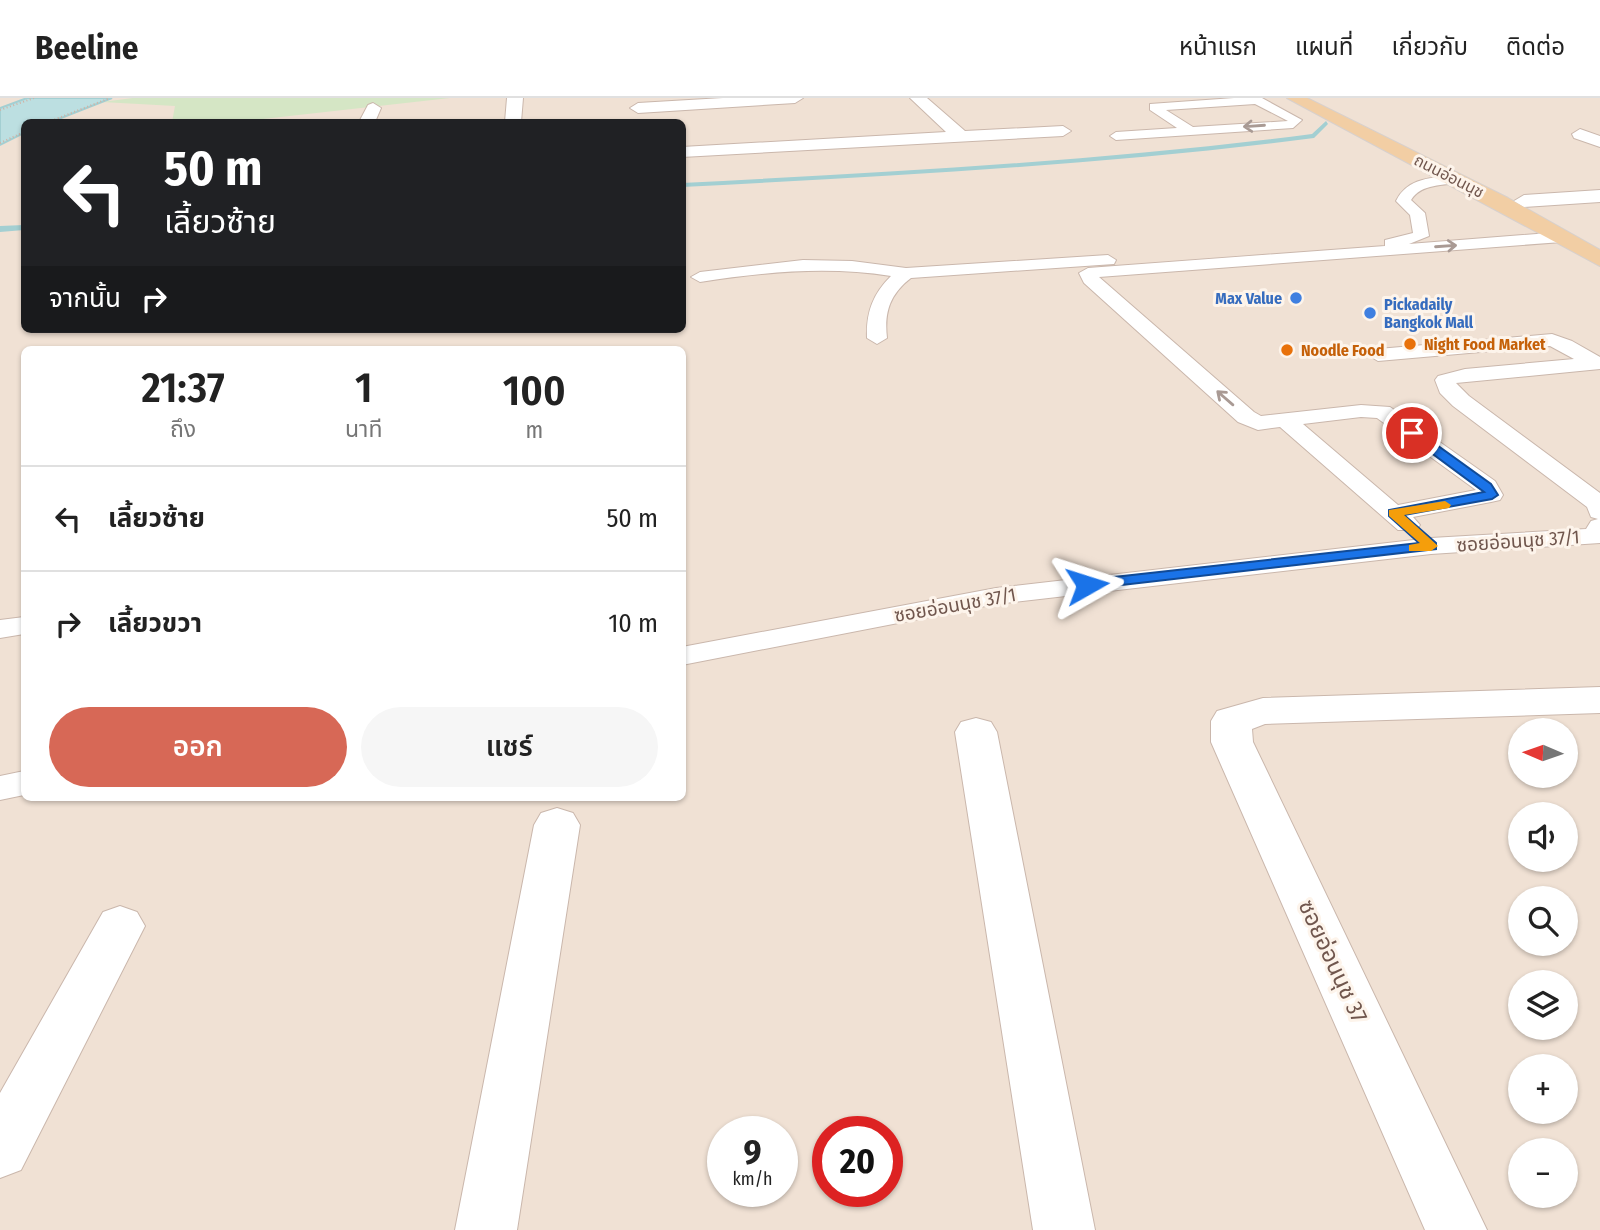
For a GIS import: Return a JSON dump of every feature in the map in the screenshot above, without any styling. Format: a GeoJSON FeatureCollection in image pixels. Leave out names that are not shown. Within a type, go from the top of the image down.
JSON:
{"type":"FeatureCollection","features":[{"type":"Feature","properties":{"kind":"main road","name":"ถนนอ่อนนุช"},"geometry":{"type":"LineString","coordinates":[[1295,98],[1315,103],[1524,201],[1600,243]]}},
{"type":"Feature","properties":{"kind":"main road","name":"ถนนอ่อนนุช"},"geometry":{"type":"LineString","coordinates":[[1315,103],[1501,202],[1600,259]]}},
{"type":"Feature","properties":{"kind":"main road"},"geometry":{"type":"LineString","coordinates":[[1501,202],[1524,201]]}},
{"type":"Feature","properties":{"kind":"street"},"geometry":{"type":"LineString","coordinates":[[513,119],[515,98]]}},
{"type":"Feature","properties":{"kind":"street"},"geometry":{"type":"LineString","coordinates":[[638,110],[775,103],[795,98]]}},
{"type":"Feature","properties":{"kind":"street"},"geometry":{"type":"LineString","coordinates":[[918,98],[960,136]]}},
{"type":"Feature","properties":{"kind":"street"},"geometry":{"type":"LineString","coordinates":[[686,152],[799,140],[1063,131]]}},
{"type":"Feature","properties":{"kind":"street"},"geometry":{"type":"LineString","coordinates":[[1580,134],[1600,142]]}},
{"type":"Feature","properties":{"kind":"street"},"geometry":{"type":"LineString","coordinates":[[1524,201],[1600,196]]}},
{"type":"Feature","properties":{"kind":"street","name":"ซอยอ่อนนุช 37"},"geometry":{"type":"LineString","coordinates":[[1457,1230],[1232,742],[1231,721],[1263,711],[1600,700]]}},
{"type":"Feature","properties":{"kind":"street"},"geometry":{"type":"LineString","coordinates":[[976,732],[1064,1230]]}},
{"type":"Feature","properties":{"kind":"street"},"geometry":{"type":"LineString","coordinates":[[485,1230],[557,825]]}},
{"type":"Feature","properties":{"kind":"street"},"geometry":{"type":"LineString","coordinates":[[0,1150],[120,926]]}},
{"type":"Feature","properties":{"kind":"lane"},"geometry":{"type":"LineString","coordinates":[[1116,136],[1189,130],[1295,121],[1256,99],[1154,107],[1189,130]]}},
{"type":"Feature","properties":{"kind":"lane"},"geometry":{"type":"LineString","coordinates":[[1277,109],[1315,103]]}},
{"type":"Feature","properties":{"kind":"lane"},"geometry":{"type":"LineString","coordinates":[[700,277],[808,263],[859,265],[906,273],[1121,259],[1205,261],[1406,241],[1420,236],[1422,228],[1417,213],[1403,201],[1406,194],[1413,187],[1455,179]]}},
{"type":"Feature","properties":{"kind":"lane"},"geometry":{"type":"LineString","coordinates":[[1393,513],[1492,495],[1486,486],[1382,412],[1361,411],[1258,423],[1246,417],[1090,279],[1088,273],[1562,237]]}},
{"type":"Feature","properties":{"kind":"lane"},"geometry":{"type":"LineString","coordinates":[[877,338],[874,319],[887,288],[906,273]]}},
{"type":"Feature","properties":{"kind":"lane"},"geometry":{"type":"LineString","coordinates":[[1378,355],[1552,340],[1597,363]]}},
{"type":"Feature","properties":{"kind":"lane","name":"ซอยอ่อนนุช 37/1"},"geometry":{"type":"LineString","coordinates":[[1597,363],[1445,380],[1447,389],[1461,401],[1599,504],[1600,512]]}},
{"type":"Feature","properties":{"kind":"lane"},"geometry":{"type":"LineString","coordinates":[[1285,420],[1431,546]]}},
{"type":"Feature","properties":{"kind":"lane","name":"ซอยอ่อนนุช 37/1"},"geometry":{"type":"LineString","coordinates":[[686,655],[1009,595],[1431,546],[1597,536],[1600,526]]}},
{"type":"Feature","properties":{"kind":"lane"},"geometry":{"type":"LineString","coordinates":[[0,629],[21,626]]}},
{"type":"Feature","properties":{"kind":"lane"},"geometry":{"type":"LineString","coordinates":[[0,788],[21,784]]}},
{"type":"Feature","properties":{"kind":"path"},"geometry":{"type":"LineString","coordinates":[[0,110],[34,98]]}},
{"type":"Feature","properties":{"kind":"path"},"geometry":{"type":"LineString","coordinates":[[56,119],[110,98]]}},
{"type":"Feature","properties":{"kind":"path"},"geometry":{"type":"LineString","coordinates":[[0,143],[21,133]]}},
{"type":"Feature","properties":{"kind":"shaded area"},"geometry":{"type":"Polygon","coordinates":[[[0,98],[1600,98],[1600,1230],[0,1230],[0,98]]]}},
{"type":"Feature","properties":{"kind":"green space"},"geometry":{"type":"Polygon","coordinates":[[[133,98],[450,98],[262,119],[173,119],[175,106],[102,102],[133,98]]]}},
{"type":"Feature","properties":{"kind":"water"},"geometry":{"type":"Polygon","coordinates":[[[27,98],[112,98],[59,119],[21,119],[21,134],[0,145],[0,108],[27,98]]]}},
{"type":"Feature","properties":{"kind":"waterway"},"geometry":{"type":"LineString","coordinates":[[686,185],[999,167],[1157,154],[1314,136],[1326,123]]}},
{"type":"Feature","properties":{"kind":"waterway"},"geometry":{"type":"LineString","coordinates":[[0,229],[21,228]]}},
{"type":"Feature","properties":{"kind":"slow traffic"},"geometry":{"type":"LineString","coordinates":[[1414,548],[1431,546],[1393,513],[1445,505]]}},
{"type":"Feature","properties":{"kind":"place","name":"Max Value"},"geometry":{"type":"Point","coordinates":[1296,298]}},
{"type":"Feature","properties":{"kind":"place","name":"Pickadaily Bangkok Mall"},"geometry":{"type":"Point","coordinates":[1370,313]}},
{"type":"Feature","properties":{"kind":"place","name":"Night Food Market"},"geometry":{"type":"Point","coordinates":[1410,344]}},
{"type":"Feature","properties":{"kind":"place","name":"Noodle Food"},"geometry":{"type":"Point","coordinates":[1287,350]}},
{"type":"Feature","properties":{"kind":"route"},"geometry":{"type":"LineString","coordinates":[[1087,585],[1431,546],[1393,513],[1479,500],[1492,495],[1486,486],[1412,433]]}}]}
